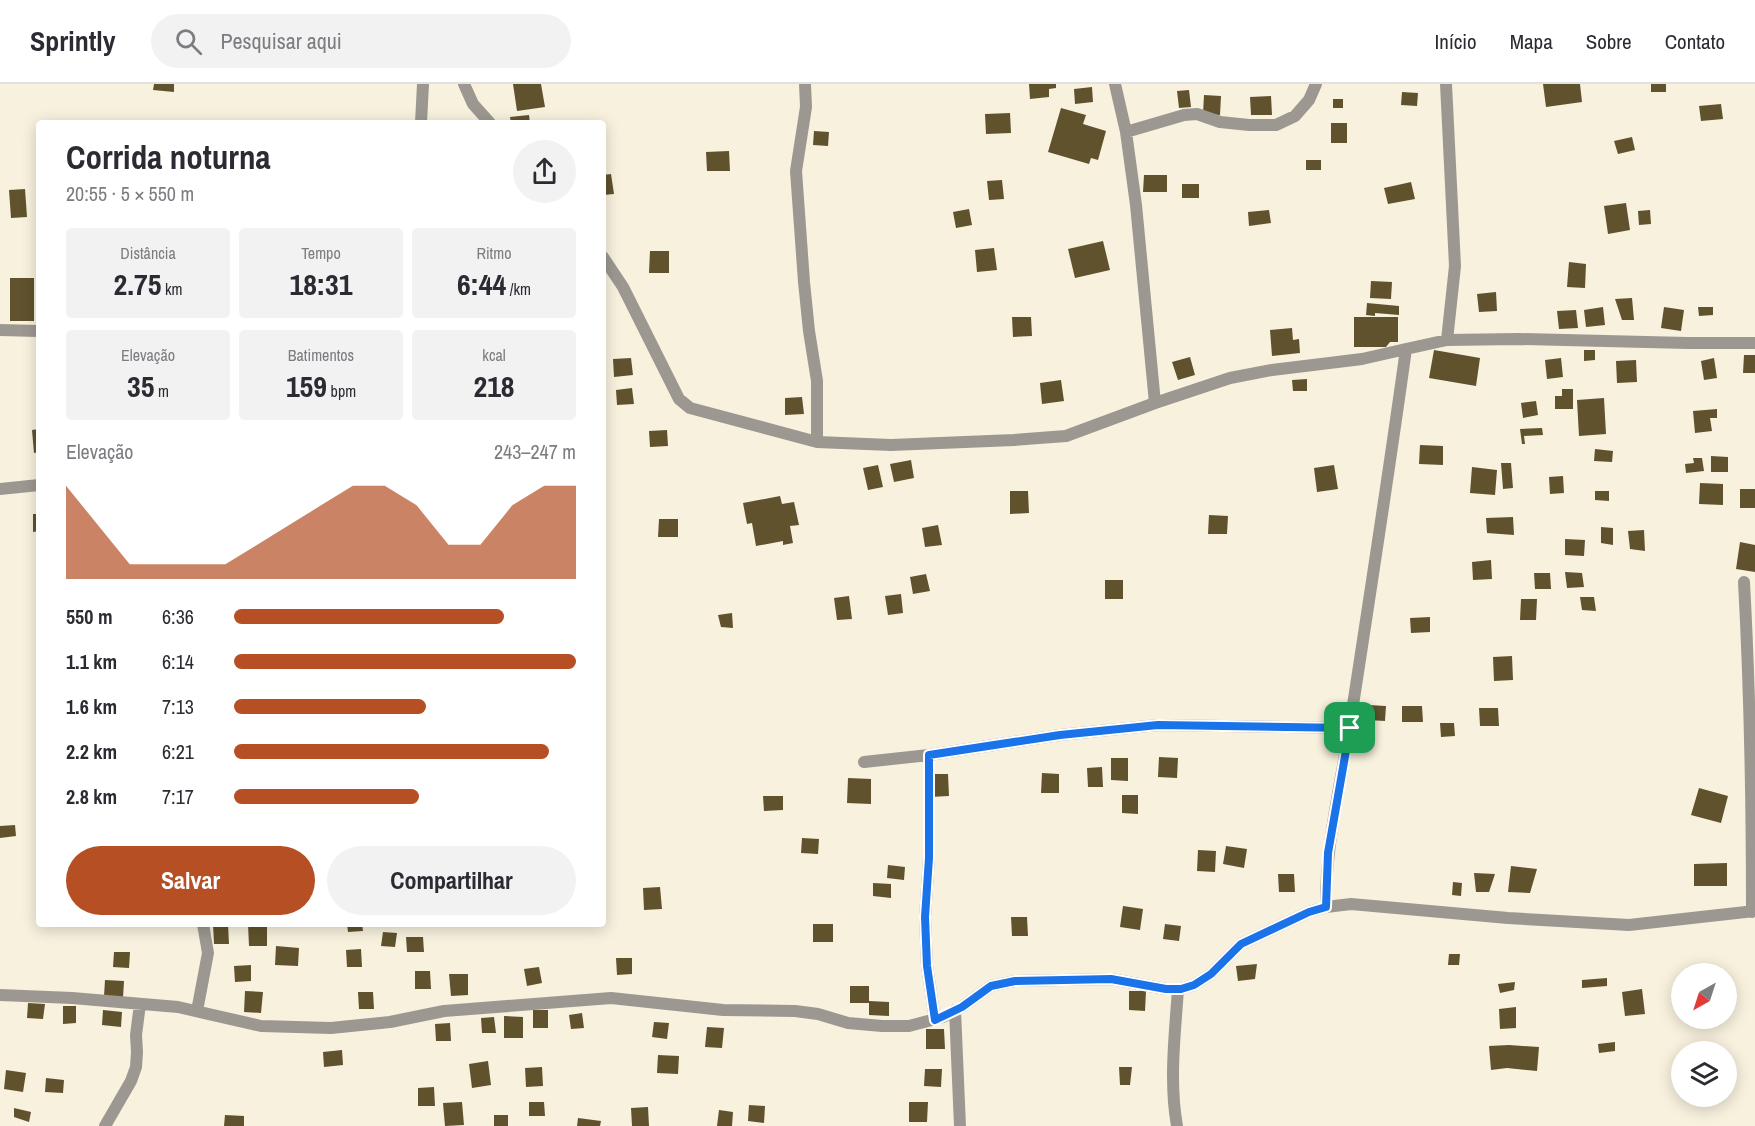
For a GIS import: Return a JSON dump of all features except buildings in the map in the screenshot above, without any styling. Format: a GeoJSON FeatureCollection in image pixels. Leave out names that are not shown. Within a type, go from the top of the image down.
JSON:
{"type":"FeatureCollection","features":[{"type":"Feature","properties":{"kind":"street"},"geometry":{"type":"LineString","coordinates":[[421,120],[423,84]]}},
{"type":"Feature","properties":{"kind":"street"},"geometry":{"type":"LineString","coordinates":[[464,84],[474,104],[487,120]]}},
{"type":"Feature","properties":{"kind":"street"},"geometry":{"type":"LineString","coordinates":[[805,84],[806,107],[796,171],[804,282],[817,381],[817,442]]}},
{"type":"Feature","properties":{"kind":"street"},"geometry":{"type":"LineString","coordinates":[[1115,84],[1126,132],[1136,205],[1155,403]]}},
{"type":"Feature","properties":{"kind":"street"},"geometry":{"type":"LineString","coordinates":[[1126,132],[1184,115],[1197,114],[1220,122],[1276,125],[1295,116],[1310,100],[1316,84]]}},
{"type":"Feature","properties":{"kind":"street"},"geometry":{"type":"LineString","coordinates":[[1446,84],[1455,266],[1447,340]]}},
{"type":"Feature","properties":{"kind":"street"},"geometry":{"type":"LineString","coordinates":[[606,262],[623,287],[679,399],[690,408],[817,442],[891,444],[1066,436],[1230,378],[1272,370],[1362,359],[1447,340],[1755,343]]}},
{"type":"Feature","properties":{"kind":"street"},"geometry":{"type":"LineString","coordinates":[[0,330],[36,331]]}},
{"type":"Feature","properties":{"kind":"street"},"geometry":{"type":"LineString","coordinates":[[1326,907],[1328,853],[1350,728],[1406,349]]}},
{"type":"Feature","properties":{"kind":"street"},"geometry":{"type":"LineString","coordinates":[[0,489],[36,485]]}},
{"type":"Feature","properties":{"kind":"street"},"geometry":{"type":"LineString","coordinates":[[0,995],[25,995],[178,1008],[261,1026],[331,1028],[390,1022],[444,1011],[611,998],[723,1010],[795,1011],[818,1014],[848,1023],[909,1026],[935,1020],[955,1010],[991,986],[1015,981],[1111,979],[1166,989],[1194,985],[1211,974],[1241,944],[1309,912],[1326,907],[1351,904],[1508,918],[1629,925],[1754,912],[1752,779],[1744,582]]}},
{"type":"Feature","properties":{"kind":"street"},"geometry":{"type":"LineString","coordinates":[[864,762],[929,755],[1060,735],[1158,725],[1350,728]]}},
{"type":"Feature","properties":{"kind":"street"},"geometry":{"type":"LineString","coordinates":[[929,755],[929,858],[925,917],[927,966],[935,1020]]}},
{"type":"Feature","properties":{"kind":"street"},"geometry":{"type":"LineString","coordinates":[[197,1011],[207,953],[203,927]]}},
{"type":"Feature","properties":{"kind":"street"},"geometry":{"type":"LineString","coordinates":[[1177,1126],[1173,1106],[1173,1076],[1178,989]]}},
{"type":"Feature","properties":{"kind":"street"},"geometry":{"type":"LineString","coordinates":[[105,1126],[131,1081],[136,1067],[136,1035],[140,1004]]}},
{"type":"Feature","properties":{"kind":"street"},"geometry":{"type":"LineString","coordinates":[[955,1010],[960,1126]]}},
{"type":"Feature","properties":{"kind":"route"},"geometry":{"type":"LineString","coordinates":[[1158,725],[1350,728],[1328,853],[1326,907],[1267,930],[1241,944],[1211,974],[1194,985],[1181,989],[1166,989],[1111,979],[1015,981],[991,986],[962,1007],[935,1020],[927,966],[925,917],[929,858],[929,755],[1060,735],[1158,725]]}}]}
